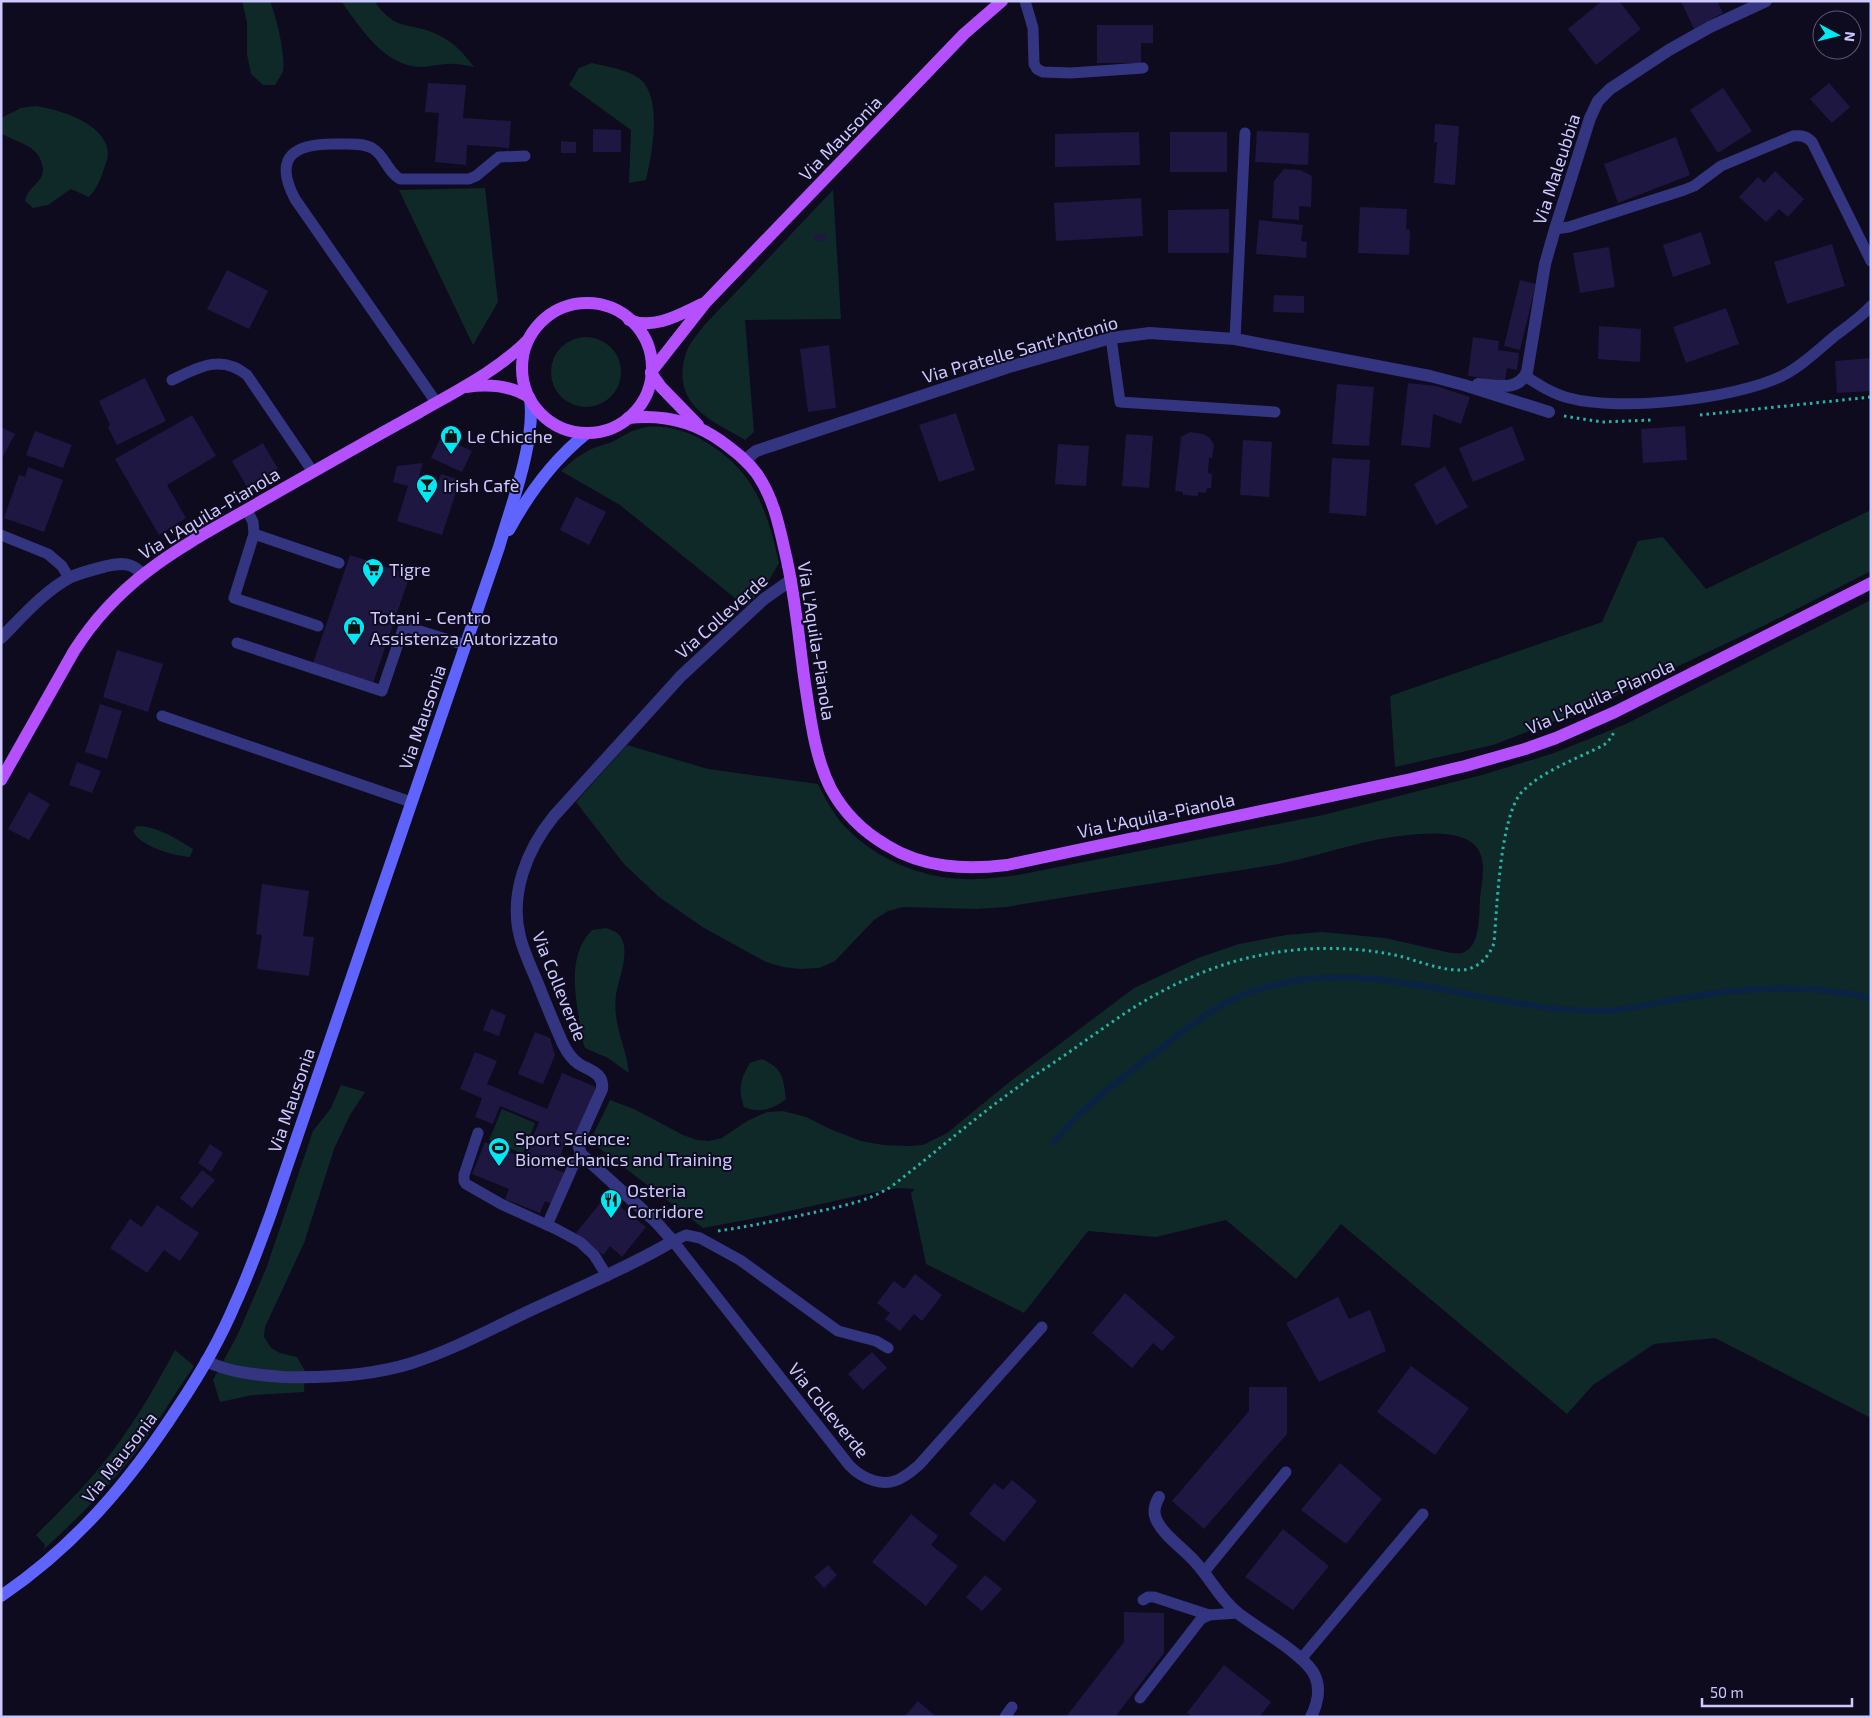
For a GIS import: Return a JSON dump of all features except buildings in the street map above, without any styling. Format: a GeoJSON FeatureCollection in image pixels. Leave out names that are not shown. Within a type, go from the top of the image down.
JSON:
{"type":"FeatureCollection","features":[{"type":"Feature","properties":{"kind":"main road","name":"Via Mausonia"},"geometry":{"type":"LineString","coordinates":[[651,373],[706,302],[964,34],[1002,1]]}},
{"type":"Feature","properties":{"kind":"main road","name":"Via Mausonia"},"geometry":{"type":"LineString","coordinates":[[629,320],[640,323],[655,323],[681,314],[706,302]]}},
{"type":"Feature","properties":{"kind":"main road"},"geometry":{"type":"LineString","coordinates":[[585,304],[603,306],[614,310],[629,320],[637,328],[646,343],[651,360],[651,373],[640,405],[628,418],[606,430],[587,433],[568,431],[556,426],[541,415],[529,398],[523,380],[522,369],[528,340],[538,325],[562,308],[585,304]]}},
{"type":"Feature","properties":{"kind":"main road","name":"Via L'Aquila-Pianola"},"geometry":{"type":"LineString","coordinates":[[1,780],[86,633],[115,598],[142,574],[178,550],[461,388],[515,352],[528,340]]}},
{"type":"Feature","properties":{"kind":"main road","name":"Via L'Aquila-Pianola"},"geometry":{"type":"LineString","coordinates":[[651,373],[670,398],[702,428],[744,460],[758,474],[771,500],[783,539],[791,580],[812,729],[831,789],[855,821],[875,839],[907,856],[923,862],[945,866],[968,868],[1007,865],[1411,779],[1525,749],[1556,738],[1615,712],[1871,583]]}},
{"type":"Feature","properties":{"kind":"main road","name":"Via L'Aquila-Pianola"},"geometry":{"type":"LineString","coordinates":[[461,388],[481,386],[505,388],[529,398]]}},
{"type":"Feature","properties":{"kind":"main road","name":"Via Mausonia"},"geometry":{"type":"LineString","coordinates":[[1,1596],[56,1555],[101,1510],[129,1478],[158,1438],[206,1361],[235,1305],[271,1213],[499,547],[528,440],[531,419],[529,398]]}},
{"type":"Feature","properties":{"kind":"main road","name":"Via L'Aquila-Pianola"},"geometry":{"type":"LineString","coordinates":[[628,418],[646,416],[666,418],[702,428]]}},
{"type":"Feature","properties":{"kind":"main road","name":"Via Mausonia"},"geometry":{"type":"LineString","coordinates":[[499,547],[521,508],[540,481],[563,454],[587,433]]}},
{"type":"Feature","properties":{"kind":"street","name":"Via Maleubbia"},"geometry":{"type":"LineString","coordinates":[[1525,376],[1530,358],[1545,264],[1554,229],[1590,118],[1598,101],[1610,89],[1669,50],[1710,27],[1766,1]]}},
{"type":"Feature","properties":{"kind":"street","name":"Via Pratelle Sant'Antonio"},"geometry":{"type":"LineString","coordinates":[[744,460],[756,451],[1009,366],[1112,338],[1150,333],[1235,339],[1442,379],[1548,412]]}},
{"type":"Feature","properties":{"kind":"street"},"geometry":{"type":"LineString","coordinates":[[1464,385],[1466,382],[1508,386],[1518,383],[1525,376]]}},
{"type":"Feature","properties":{"kind":"street"},"geometry":{"type":"LineString","coordinates":[[1,638],[33,606],[69,578],[90,570],[120,564],[134,566],[142,574]]}},
{"type":"Feature","properties":{"kind":"street","name":"Via Colleverde"},"geometry":{"type":"LineString","coordinates":[[673,1240],[659,1224],[581,1154],[578,1146],[580,1138],[602,1089],[602,1082],[597,1074],[572,1058],[565,1048],[521,940],[517,905],[526,864],[538,837],[551,820],[666,692],[736,623],[775,590],[791,580]]}},
{"type":"Feature","properties":{"kind":"street"},"geometry":{"type":"LineString","coordinates":[[206,1361],[224,1369],[248,1374],[295,1377],[350,1375],[390,1368],[420,1360],[446,1349],[607,1276],[644,1258],[673,1240]]}},
{"type":"Feature","properties":{"kind":"street"},"geometry":{"type":"LineString","coordinates":[[1159,1497],[1154,1511],[1160,1526],[1204,1572],[1224,1600],[1238,1613],[1301,1659],[1313,1672],[1317,1683],[1316,1705],[1311,1717]]}},
{"type":"Feature","properties":{"kind":"lane"},"geometry":{"type":"LineString","coordinates":[[1025,1],[1033,28],[1034,64],[1037,69],[1043,72],[1071,73],[1142,68]]}},
{"type":"Feature","properties":{"kind":"lane"},"geometry":{"type":"LineString","coordinates":[[1235,339],[1245,133]]}},
{"type":"Feature","properties":{"kind":"lane"},"geometry":{"type":"LineString","coordinates":[[1554,229],[1569,227],[1684,190],[1694,186],[1721,166],[1793,136],[1800,136],[1807,137],[1812,142],[1871,261]]}},
{"type":"Feature","properties":{"kind":"lane"},"geometry":{"type":"LineString","coordinates":[[436,402],[298,205],[286,174],[288,159],[299,149],[310,145],[357,145],[369,147],[377,152],[393,174],[400,179],[465,179],[476,176],[499,157],[526,156]]}},
{"type":"Feature","properties":{"kind":"lane"},"geometry":{"type":"LineString","coordinates":[[1525,376],[1555,393],[1589,402],[1635,403],[1706,397],[1761,384],[1781,376],[1799,366],[1871,306]]}},
{"type":"Feature","properties":{"kind":"lane"},"geometry":{"type":"LineString","coordinates":[[1112,338],[1120,402],[1275,412]]}},
{"type":"Feature","properties":{"kind":"lane"},"geometry":{"type":"LineString","coordinates":[[172,380],[210,364],[227,364],[241,370],[247,375],[313,472]]}},
{"type":"Feature","properties":{"kind":"lane"},"geometry":{"type":"LineString","coordinates":[[247,510],[253,522],[254,534],[234,598],[318,626]]}},
{"type":"Feature","properties":{"kind":"lane"},"geometry":{"type":"LineString","coordinates":[[254,534],[340,563]]}},
{"type":"Feature","properties":{"kind":"lane"},"geometry":{"type":"LineString","coordinates":[[1,535],[48,554],[62,566],[69,578]]}},
{"type":"Feature","properties":{"kind":"lane"},"geometry":{"type":"LineString","coordinates":[[237,643],[382,692],[404,626],[465,645]]}},
{"type":"Feature","properties":{"kind":"lane"},"geometry":{"type":"LineString","coordinates":[[162,716],[411,802]]}},
{"type":"Feature","properties":{"kind":"lane"},"geometry":{"type":"LineString","coordinates":[[478,1133],[464,1175],[464,1182],[501,1204],[547,1224],[580,1242],[590,1250],[607,1276]]}},
{"type":"Feature","properties":{"kind":"lane"},"geometry":{"type":"LineString","coordinates":[[547,1224],[574,1164],[581,1154]]}},
{"type":"Feature","properties":{"kind":"lane"},"geometry":{"type":"LineString","coordinates":[[673,1240],[692,1235],[711,1243],[740,1260],[838,1331],[876,1341],[888,1348]]}},
{"type":"Feature","properties":{"kind":"lane","name":"Via Colleverde"},"geometry":{"type":"LineString","coordinates":[[673,1240],[848,1465],[869,1480],[896,1481],[903,1478],[919,1465],[1042,1327]]}},
{"type":"Feature","properties":{"kind":"lane"},"geometry":{"type":"LineString","coordinates":[[1204,1572],[1286,1472]]}},
{"type":"Feature","properties":{"kind":"lane"},"geometry":{"type":"LineString","coordinates":[[1301,1659],[1423,1514]]}},
{"type":"Feature","properties":{"kind":"lane"},"geometry":{"type":"LineString","coordinates":[[1143,1600],[1154,1597],[1209,1615],[1238,1613]]}},
{"type":"Feature","properties":{"kind":"lane"},"geometry":{"type":"LineString","coordinates":[[1140,1698],[1194,1626],[1209,1615]]}},
{"type":"Feature","properties":{"kind":"path"},"geometry":{"type":"LineString","coordinates":[[692,1235],[761,1225],[847,1205],[878,1194],[892,1186],[1010,1093],[1148,999],[1190,978],[1230,963],[1272,953],[1327,948],[1359,950],[1396,956],[1461,970],[1472,968],[1482,962],[1490,953],[1494,942],[1506,832],[1515,802],[1522,793],[1543,776],[1604,745],[1611,738],[1616,726],[1615,712]]}},
{"type":"Feature","properties":{"kind":"green space"},"geometry":{"type":"Polygon","coordinates":[[[242,1],[270,1],[278,26],[284,64],[282,74],[275,85],[263,85],[251,74],[247,54],[247,23],[242,1]]]}},
{"type":"Feature","properties":{"kind":"green space"},"geometry":{"type":"Polygon","coordinates":[[[341,1],[374,1],[390,19],[398,23],[430,31],[455,45],[474,67],[451,64],[420,67],[407,65],[395,60],[374,43],[341,1]]]}},
{"type":"Feature","properties":{"kind":"green space"},"geometry":{"type":"Polygon","coordinates":[[[592,63],[629,73],[640,79],[647,88],[654,113],[654,127],[646,180],[629,183],[631,130],[569,85],[579,68],[592,63]]]}},
{"type":"Feature","properties":{"kind":"green space"},"geometry":{"type":"Polygon","coordinates":[[[35,106],[57,111],[80,120],[91,126],[106,143],[108,154],[105,166],[97,186],[89,197],[71,189],[48,205],[33,208],[25,201],[29,192],[41,177],[43,166],[36,152],[31,148],[1,133],[1,118],[21,108],[35,106]]]}},
{"type":"Feature","properties":{"kind":"green space"},"geometry":{"type":"Polygon","coordinates":[[[485,188],[498,302],[473,345],[399,190],[485,188]]]}},
{"type":"Feature","properties":{"kind":"green space"},"geometry":{"type":"Polygon","coordinates":[[[833,190],[841,319],[745,320],[754,432],[745,440],[704,415],[691,401],[686,393],[683,382],[682,371],[686,353],[698,333],[711,318],[833,190]]]}},
{"type":"Feature","properties":{"kind":"green space"},"geometry":{"type":"Polygon","coordinates":[[[593,337],[606,343],[615,352],[619,358],[621,372],[619,386],[611,397],[600,405],[579,407],[572,405],[561,397],[553,386],[551,365],[553,358],[561,347],[572,339],[593,337]]]}},
{"type":"Feature","properties":{"kind":"green space"},"geometry":{"type":"Polygon","coordinates":[[[646,427],[676,430],[691,434],[704,441],[721,452],[735,465],[747,478],[756,493],[769,525],[779,563],[769,580],[746,607],[620,505],[561,471],[576,458],[591,449],[646,427]]]}},
{"type":"Feature","properties":{"kind":"green space"},"geometry":{"type":"Polygon","coordinates":[[[1871,510],[1871,571],[1765,625],[1592,707],[1493,745],[1395,767],[1390,696],[1602,622],[1638,541],[1663,537],[1706,589],[1871,510]]]}},
{"type":"Feature","properties":{"kind":"green space"},"geometry":{"type":"Polygon","coordinates":[[[1871,600],[1871,1418],[1715,1338],[1654,1344],[1593,1385],[1567,1414],[1341,1224],[1296,1279],[1226,1220],[1156,1237],[1088,1231],[1024,1313],[926,1264],[911,1193],[915,1189],[899,1188],[880,1191],[703,1228],[590,1141],[610,1100],[634,1109],[683,1135],[697,1140],[709,1141],[722,1138],[747,1121],[767,1112],[783,1111],[806,1117],[861,1141],[883,1145],[923,1145],[947,1133],[1012,1080],[1134,988],[1198,958],[1239,944],[1286,935],[1322,932],[1385,938],[1451,953],[1461,953],[1468,950],[1473,944],[1479,921],[1483,868],[1477,847],[1464,838],[1449,834],[1424,834],[1376,840],[1271,865],[1006,907],[976,909],[903,907],[888,911],[874,920],[835,961],[819,968],[800,969],[783,967],[766,962],[704,928],[659,897],[624,864],[576,802],[627,745],[708,769],[818,784],[839,820],[851,833],[880,854],[896,863],[929,874],[947,878],[984,879],[1018,875],[1323,815],[1482,775],[1554,753],[1626,724],[1871,600]]]}},
{"type":"Feature","properties":{"kind":"green space"},"geometry":{"type":"Polygon","coordinates":[[[137,826],[152,828],[180,841],[193,849],[190,857],[175,855],[149,846],[133,831],[137,826]]]}},
{"type":"Feature","properties":{"kind":"green space"},"geometry":{"type":"Polygon","coordinates":[[[606,928],[619,934],[624,948],[624,961],[615,1005],[629,1073],[608,1058],[585,1048],[581,1033],[575,983],[576,960],[585,939],[592,930],[606,928]]]}},
{"type":"Feature","properties":{"kind":"green space"},"geometry":{"type":"Polygon","coordinates":[[[762,1059],[774,1066],[781,1074],[786,1099],[766,1109],[755,1110],[744,1107],[741,1090],[742,1080],[750,1063],[762,1059]]]}},
{"type":"Feature","properties":{"kind":"green space"},"geometry":{"type":"Polygon","coordinates":[[[341,1085],[365,1092],[350,1115],[334,1149],[304,1243],[265,1327],[264,1337],[271,1348],[280,1353],[297,1357],[305,1371],[304,1392],[253,1395],[220,1402],[213,1380],[238,1334],[266,1269],[313,1131],[331,1108],[341,1085]]]}},
{"type":"Feature","properties":{"kind":"green space"},"geometry":{"type":"Polygon","coordinates":[[[502,1109],[535,1123],[523,1154],[489,1140],[502,1109]]]}},
{"type":"Feature","properties":{"kind":"green space"},"geometry":{"type":"Polygon","coordinates":[[[175,1350],[194,1366],[136,1452],[103,1491],[43,1550],[45,1545],[36,1535],[82,1488],[109,1456],[144,1404],[175,1350]]]}},
{"type":"Feature","properties":{"kind":"waterway"},"geometry":{"type":"LineString","coordinates":[[1054,1142],[1078,1116],[1104,1093],[1198,1020],[1240,996],[1284,983],[1328,978],[1372,979],[1551,1008],[1596,1011],[1629,1008],[1706,994],[1753,989],[1824,990],[1871,998]]}},
{"type":"Feature","properties":{"kind":"place","name":"Le Chicche"},"geometry":{"type":"Point","coordinates":[451,455]}},
{"type":"Feature","properties":{"kind":"place","name":"Irish Cafè"},"geometry":{"type":"Point","coordinates":[427,504]}},
{"type":"Feature","properties":{"kind":"place","name":"Tigre"},"geometry":{"type":"Point","coordinates":[373,588]}},
{"type":"Feature","properties":{"kind":"place","name":"Totani - Centro Assistenza Autorizzato"},"geometry":{"type":"Point","coordinates":[354,646]}},
{"type":"Feature","properties":{"kind":"place","name":"Sport Science: Biomechanics and Training"},"geometry":{"type":"Point","coordinates":[499,1167]}},
{"type":"Feature","properties":{"kind":"place","name":"Osteria Corridore"},"geometry":{"type":"Point","coordinates":[611,1219]}}]}
